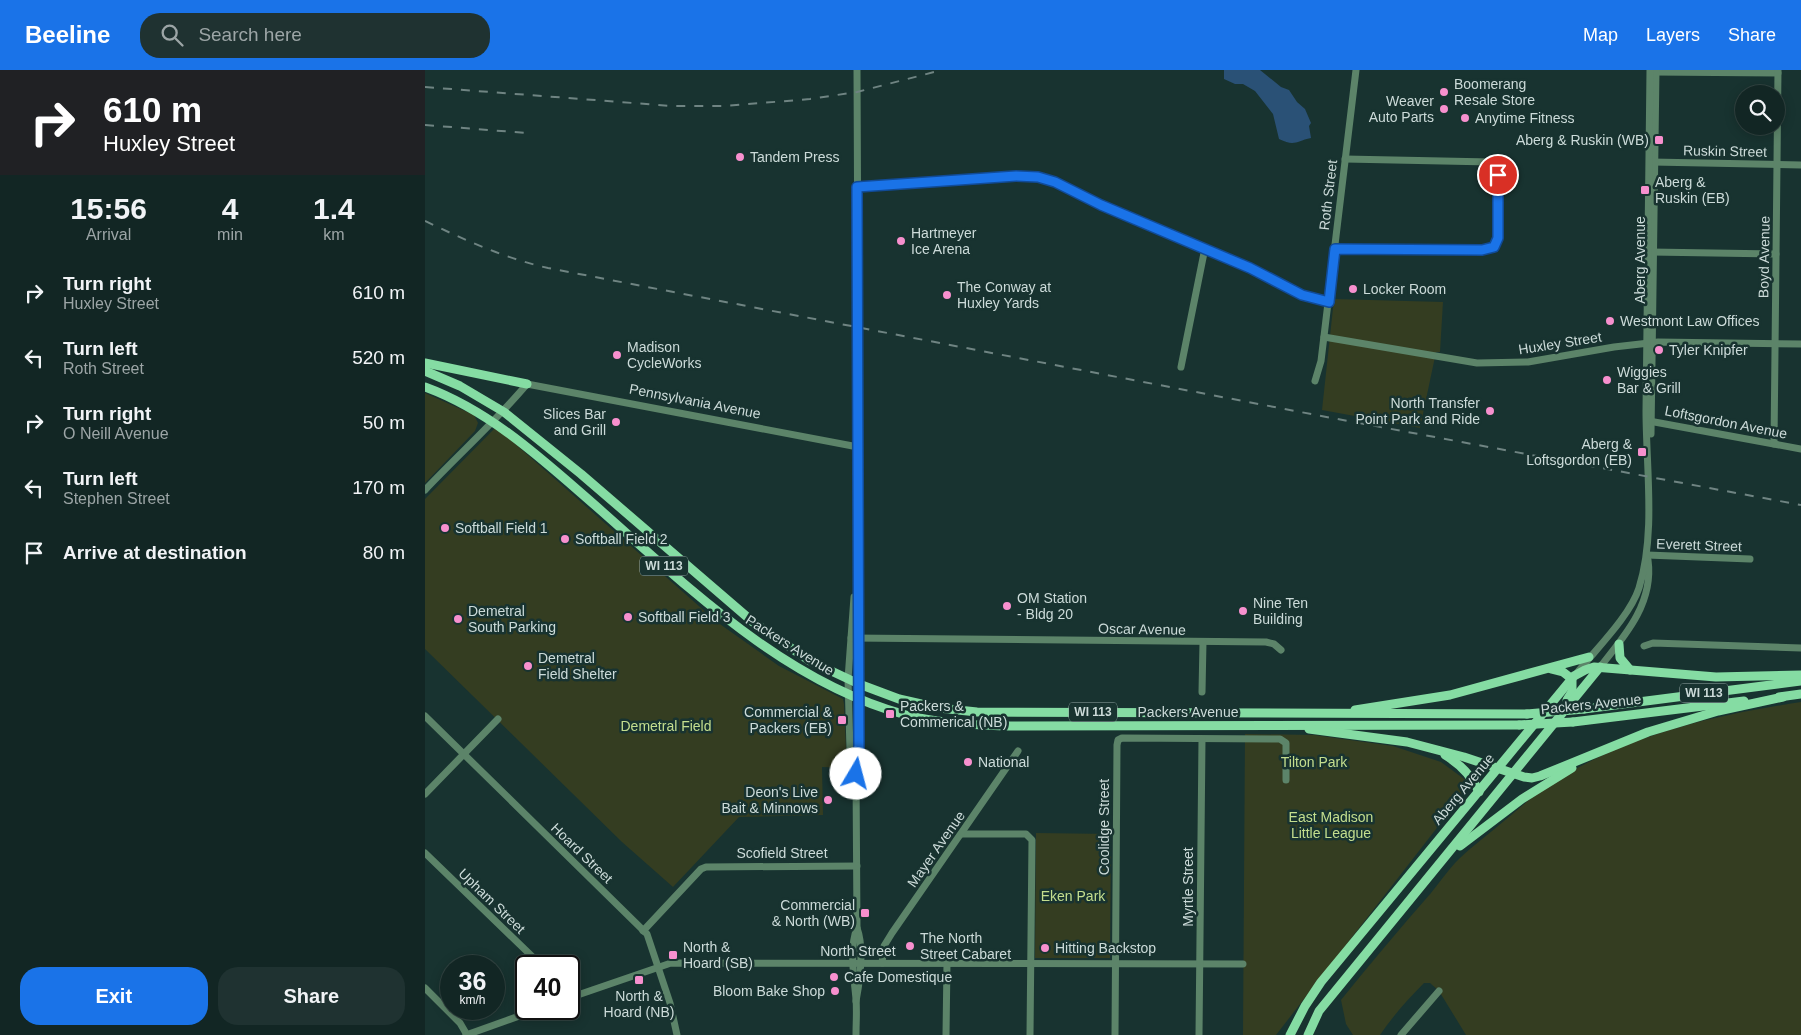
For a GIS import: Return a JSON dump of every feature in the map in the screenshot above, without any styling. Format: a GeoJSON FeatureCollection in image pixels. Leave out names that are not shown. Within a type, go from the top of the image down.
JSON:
{"type":"FeatureCollection","features":[{"type":"Feature","properties":{"kind":"main road"},"geometry":{"type":"LineString","coordinates":[[425,363],[527,384]]}},
{"type":"Feature","properties":{"kind":"main road","name":"WI 113"},"geometry":{"type":"LineString","coordinates":[[425,371],[483,398],[503,412]]}},
{"type":"Feature","properties":{"kind":"main road","name":"WI 113"},"geometry":{"type":"LineString","coordinates":[[425,387],[454,398],[492,421]]}},
{"type":"Feature","properties":{"kind":"main road","name":"Packers Avenue"},"geometry":{"type":"LineString","coordinates":[[503,412],[581,474],[753,622],[811,661],[859,684],[899,699],[919,704],[977,712],[1527,714],[1584,709],[1801,680]]}},
{"type":"Feature","properties":{"kind":"main road","name":"Packers Avenue"},"geometry":{"type":"LineString","coordinates":[[492,421],[553,469],[734,626],[802,671],[859,699],[906,715],[971,725],[1519,725],[1573,722],[1801,694]]}},
{"type":"Feature","properties":{"kind":"main road"},"geometry":{"type":"LineString","coordinates":[[1619,644],[1620,658],[1630,670]]}},
{"type":"Feature","properties":{"kind":"main road"},"geometry":{"type":"LineString","coordinates":[[1325,713],[1382,707],[1450,695],[1589,657]]}},
{"type":"Feature","properties":{"kind":"main road"},"geometry":{"type":"LineString","coordinates":[[1573,678],[1590,668],[1600,667],[1716,677],[1801,676]]}},
{"type":"Feature","properties":{"kind":"main road","name":"Aberg Avenue"},"geometry":{"type":"LineString","coordinates":[[1308,1035],[1319,1011],[1600,667]]}},
{"type":"Feature","properties":{"kind":"main road"},"geometry":{"type":"LineString","coordinates":[[1547,668],[1560,670],[1573,678]]}},
{"type":"Feature","properties":{"kind":"main road"},"geometry":{"type":"LineString","coordinates":[[1534,747],[1537,738],[1571,695],[1573,678]]}},
{"type":"Feature","properties":{"kind":"main road","name":"Aberg Avenue"},"geometry":{"type":"LineString","coordinates":[[1289,1035],[1321,982],[1573,678]]}},
{"type":"Feature","properties":{"kind":"main road"},"geometry":{"type":"LineString","coordinates":[[1282,726],[1399,740],[1529,778],[1537,777],[1648,732],[1693,718],[1783,697]]}},
{"type":"Feature","properties":{"kind":"main road"},"geometry":{"type":"LineString","coordinates":[[1434,749],[1458,764],[1469,776],[1479,792]]}},
{"type":"Feature","properties":{"kind":"main road"},"geometry":{"type":"LineString","coordinates":[[1448,855],[1522,799],[1559,775],[1607,749]]}},
{"type":"Feature","properties":{"kind":"street"},"geometry":{"type":"LineString","coordinates":[[856,1035],[856,1001],[853,981],[856,964],[854,934],[857,928],[855,762],[859,755],[857,70]]}},
{"type":"Feature","properties":{"kind":"street","name":"Roth Street"},"geometry":{"type":"LineString","coordinates":[[1315,381],[1321,361],[1329,302],[1356,70]]}},
{"type":"Feature","properties":{"kind":"street"},"geometry":{"type":"LineString","coordinates":[[1653,71],[1778,72]]}},
{"type":"Feature","properties":{"kind":"street","name":"Aberg Avenue"},"geometry":{"type":"LineString","coordinates":[[1600,667],[1619,644],[1635,620],[1644,600],[1649,572],[1647,555],[1653,71]]}},
{"type":"Feature","properties":{"kind":"street","name":"Boyd Avenue"},"geometry":{"type":"LineString","coordinates":[[1774,444],[1778,72]]}},
{"type":"Feature","properties":{"kind":"street"},"geometry":{"type":"LineString","coordinates":[[1335,249],[1482,250],[1491,249],[1496,246],[1498,238],[1498,175],[1491,162],[1345,159]]}},
{"type":"Feature","properties":{"kind":"street","name":"Ruskin Street"},"geometry":{"type":"LineString","coordinates":[[1652,162],[1801,165]]}},
{"type":"Feature","properties":{"kind":"street"},"geometry":{"type":"LineString","coordinates":[[857,187],[1016,176],[1038,177],[1055,182],[1101,205],[1250,268],[1302,295],[1329,302]]}},
{"type":"Feature","properties":{"kind":"street"},"geometry":{"type":"LineString","coordinates":[[1181,367],[1205,248]]}},
{"type":"Feature","properties":{"kind":"street"},"geometry":{"type":"LineString","coordinates":[[1651,252],[1776,254]]}},
{"type":"Feature","properties":{"kind":"street","name":"Huxley Street"},"geometry":{"type":"LineString","coordinates":[[1324,337],[1477,363],[1528,362],[1650,342],[1801,344]]}},
{"type":"Feature","properties":{"kind":"street"},"geometry":{"type":"LineString","coordinates":[[425,490],[503,412],[527,384]]}},
{"type":"Feature","properties":{"kind":"street","name":"Pennsylvania Avenue"},"geometry":{"type":"LineString","coordinates":[[527,384],[858,447]]}},
{"type":"Feature","properties":{"kind":"street","name":"Loftsgordon Avenue"},"geometry":{"type":"LineString","coordinates":[[1649,421],[1801,449]]}},
{"type":"Feature","properties":{"kind":"street","name":"Aberg Avenue"},"geometry":{"type":"LineString","coordinates":[[1573,678],[1631,604],[1638,589],[1647,555]]}},
{"type":"Feature","properties":{"kind":"street","name":"Everett Street"},"geometry":{"type":"LineString","coordinates":[[1647,555],[1750,560]]}},
{"type":"Feature","properties":{"kind":"street"},"geometry":{"type":"LineString","coordinates":[[855,762],[850,756],[848,679],[858,575]]}},
{"type":"Feature","properties":{"kind":"street","name":"Oscar Avenue"},"geometry":{"type":"LineString","coordinates":[[851,638],[1266,642],[1275,644],[1281,650]]}},
{"type":"Feature","properties":{"kind":"street"},"geometry":{"type":"LineString","coordinates":[[1202,692],[1203,642]]}},
{"type":"Feature","properties":{"kind":"street"},"geometry":{"type":"LineString","coordinates":[[1644,646],[1653,643],[1801,648]]}},
{"type":"Feature","properties":{"kind":"street","name":"Hoard Street"},"geometry":{"type":"LineString","coordinates":[[425,716],[648,936],[670,1003],[677,1035]]}},
{"type":"Feature","properties":{"kind":"street"},"geometry":{"type":"LineString","coordinates":[[425,794],[498,720]]}},
{"type":"Feature","properties":{"kind":"street","name":"Coolidge Street"},"geometry":{"type":"LineString","coordinates":[[1115,1035],[1118,740],[1122,738],[1201,738]]}},
{"type":"Feature","properties":{"kind":"street"},"geometry":{"type":"LineString","coordinates":[[1201,738],[1275,739],[1285,741],[1286,780]]}},
{"type":"Feature","properties":{"kind":"street","name":"Myrtle Street"},"geometry":{"type":"LineString","coordinates":[[1199,1035],[1201,738]]}},
{"type":"Feature","properties":{"kind":"street","name":"Mayer Avenue"},"geometry":{"type":"LineString","coordinates":[[882,963],[884,946],[1018,751]]}},
{"type":"Feature","properties":{"kind":"street"},"geometry":{"type":"LineString","coordinates":[[962,834],[1026,834],[1030,836],[1033,842],[1030,1035]]}},
{"type":"Feature","properties":{"kind":"street","name":"Upham Street"},"geometry":{"type":"LineString","coordinates":[[425,853],[531,955]]}},
{"type":"Feature","properties":{"kind":"street","name":"Scofield Street"},"geometry":{"type":"LineString","coordinates":[[643,931],[701,869],[706,867],[857,866]]}},
{"type":"Feature","properties":{"kind":"street","name":"North Street"},"geometry":{"type":"LineString","coordinates":[[580,993],[671,963],[1243,964]]}},
{"type":"Feature","properties":{"kind":"street"},"geometry":{"type":"LineString","coordinates":[[946,1035],[947,964]]}},
{"type":"Feature","properties":{"kind":"street"},"geometry":{"type":"LineString","coordinates":[[425,988],[460,1023],[466,1035],[515,1018]]}},
{"type":"Feature","properties":{"kind":"street"},"geometry":{"type":"LineString","coordinates":[[1401,1035],[1439,991]]}},
{"type":"Feature","properties":{"kind":"green space"},"geometry":{"type":"Polygon","coordinates":[[[1334,299],[1443,302],[1440,352],[1436,352],[1420,428],[1322,410],[1334,299]]]}},
{"type":"Feature","properties":{"kind":"green space"},"geometry":{"type":"Polygon","coordinates":[[[425,393],[474,415],[478,423],[475,431],[425,483],[425,393]]]}},
{"type":"Feature","properties":{"kind":"green space","name":"Demetral Field"},"geometry":{"type":"Polygon","coordinates":[[[496,427],[717,622],[779,666],[843,699],[848,768],[822,767],[823,815],[739,817],[673,887],[622,842],[425,649],[425,499],[496,427]]]}},
{"type":"Feature","properties":{"kind":"green space"},"geometry":{"type":"Polygon","coordinates":[[[1801,702],[1801,1035],[1466,1035],[1439,991],[1430,983],[1424,983],[1380,1035],[1353,1035],[1346,1024],[1341,1000],[1455,863],[1537,794],[1579,767],[1609,752],[1640,740],[1736,713],[1801,702]]]}},
{"type":"Feature","properties":{"kind":"green space","name":"East Madison Little League"},"geometry":{"type":"Polygon","coordinates":[[[1245,734],[1314,735],[1393,746],[1441,762],[1471,784],[1276,1035],[1243,1035],[1245,734]]]}},
{"type":"Feature","properties":{"kind":"green space","name":"Eken Park"},"geometry":{"type":"Polygon","coordinates":[[[1036,833],[1111,834],[1110,958],[1035,958],[1036,833]]]}},
{"type":"Feature","properties":{"kind":"water"},"geometry":{"type":"Polygon","coordinates":[[[1224,70],[1260,70],[1281,87],[1289,90],[1297,102],[1305,109],[1311,123],[1309,126],[1311,138],[1295,143],[1279,139],[1273,114],[1255,91],[1243,84],[1235,84],[1224,79],[1224,70]]]}},
{"type":"Feature","properties":{"kind":"railway"},"geometry":{"type":"LineString","coordinates":[[425,87],[672,106],[725,106],[810,99],[857,92],[942,70]]}},
{"type":"Feature","properties":{"kind":"railway"},"geometry":{"type":"LineString","coordinates":[[425,125],[527,133]]}},
{"type":"Feature","properties":{"kind":"railway"},"geometry":{"type":"LineString","coordinates":[[425,221],[500,254],[548,268],[1316,415],[1801,505]]}},
{"type":"Feature","properties":{"kind":"place","name":"Boomerang Resale Store"},"geometry":{"type":"Point","coordinates":[1444,92]}},
{"type":"Feature","properties":{"kind":"place","name":"Weaver Auto Parts"},"geometry":{"type":"Point","coordinates":[1444,109]}},
{"type":"Feature","properties":{"kind":"place","name":"Anytime Fitness"},"geometry":{"type":"Point","coordinates":[1465,118]}},
{"type":"Feature","properties":{"kind":"place","name":"Aberg & Ruskin (WB)"},"geometry":{"type":"Point","coordinates":[1659,140]}},
{"type":"Feature","properties":{"kind":"place","name":"Tandem Press"},"geometry":{"type":"Point","coordinates":[740,157]}},
{"type":"Feature","properties":{"kind":"place","name":"Aberg & Ruskin (EB)"},"geometry":{"type":"Point","coordinates":[1645,190]}},
{"type":"Feature","properties":{"kind":"place","name":"Hartmeyer Ice Arena"},"geometry":{"type":"Point","coordinates":[901,241]}},
{"type":"Feature","properties":{"kind":"place","name":"Locker Room"},"geometry":{"type":"Point","coordinates":[1353,289]}},
{"type":"Feature","properties":{"kind":"place","name":"The Conway at Huxley Yards"},"geometry":{"type":"Point","coordinates":[947,295]}},
{"type":"Feature","properties":{"kind":"place","name":"Westmont Law Offices"},"geometry":{"type":"Point","coordinates":[1610,321]}},
{"type":"Feature","properties":{"kind":"place","name":"Tyler Knipfer"},"geometry":{"type":"Point","coordinates":[1659,350]}},
{"type":"Feature","properties":{"kind":"place","name":"Madison CycleWorks"},"geometry":{"type":"Point","coordinates":[617,355]}},
{"type":"Feature","properties":{"kind":"place","name":"Wiggies Bar & Grill"},"geometry":{"type":"Point","coordinates":[1607,380]}},
{"type":"Feature","properties":{"kind":"place","name":"North Transfer Point Park and Ride"},"geometry":{"type":"Point","coordinates":[1490,411]}},
{"type":"Feature","properties":{"kind":"place","name":"Slices Bar and Grill"},"geometry":{"type":"Point","coordinates":[616,422]}},
{"type":"Feature","properties":{"kind":"place","name":"Aberg & Loftsgordon (EB)"},"geometry":{"type":"Point","coordinates":[1642,452]}},
{"type":"Feature","properties":{"kind":"place","name":"Softball Field 1"},"geometry":{"type":"Point","coordinates":[445,528]}},
{"type":"Feature","properties":{"kind":"place","name":"Softball Field 2"},"geometry":{"type":"Point","coordinates":[565,539]}},
{"type":"Feature","properties":{"kind":"place","name":"OM Station - Bldg 20"},"geometry":{"type":"Point","coordinates":[1007,606]}},
{"type":"Feature","properties":{"kind":"place","name":"Nine Ten Building"},"geometry":{"type":"Point","coordinates":[1243,611]}},
{"type":"Feature","properties":{"kind":"place","name":"Softball Field 3"},"geometry":{"type":"Point","coordinates":[628,617]}},
{"type":"Feature","properties":{"kind":"place","name":"Demetral South Parking"},"geometry":{"type":"Point","coordinates":[458,619]}},
{"type":"Feature","properties":{"kind":"place","name":"Demetral Field Shelter"},"geometry":{"type":"Point","coordinates":[528,666]}},
{"type":"Feature","properties":{"kind":"place","name":"Packers & Commerical (NB)"},"geometry":{"type":"Point","coordinates":[890,714]}},
{"type":"Feature","properties":{"kind":"place","name":"Commercial & Packers (EB)"},"geometry":{"type":"Point","coordinates":[842,720]}},
{"type":"Feature","properties":{"kind":"place","name":"National"},"geometry":{"type":"Point","coordinates":[968,762]}},
{"type":"Feature","properties":{"kind":"place","name":"Deon's Live Bait & Minnows"},"geometry":{"type":"Point","coordinates":[828,800]}},
{"type":"Feature","properties":{"kind":"place","name":"Commercial & North (WB)"},"geometry":{"type":"Point","coordinates":[865,913]}},
{"type":"Feature","properties":{"kind":"place","name":"The North Street Cabaret"},"geometry":{"type":"Point","coordinates":[910,946]}},
{"type":"Feature","properties":{"kind":"place","name":"Hitting Backstop"},"geometry":{"type":"Point","coordinates":[1045,948]}},
{"type":"Feature","properties":{"kind":"place","name":"North & Hoard (SB)"},"geometry":{"type":"Point","coordinates":[673,955]}},
{"type":"Feature","properties":{"kind":"place","name":"Cafe Domestique"},"geometry":{"type":"Point","coordinates":[834,977]}},
{"type":"Feature","properties":{"kind":"place","name":"North & Hoard (NB)"},"geometry":{"type":"Point","coordinates":[639,980]}},
{"type":"Feature","properties":{"kind":"place","name":"Bloom Bake Shop"},"geometry":{"type":"Point","coordinates":[835,991]}},
{"type":"Feature","properties":{"kind":"route"},"geometry":{"type":"LineString","coordinates":[[856,774],[855,762],[859,755],[857,187],[1016,176],[1038,177],[1055,182],[1076,194],[1250,268],[1302,295],[1329,302],[1335,249],[1482,250],[1494,247],[1497,244],[1498,238],[1498,175]]}},
{"type":"Feature","properties":{"kind":"park label","name":"Tilton Park"},"geometry":{"type":"Point","coordinates":[1314,762]}}]}
